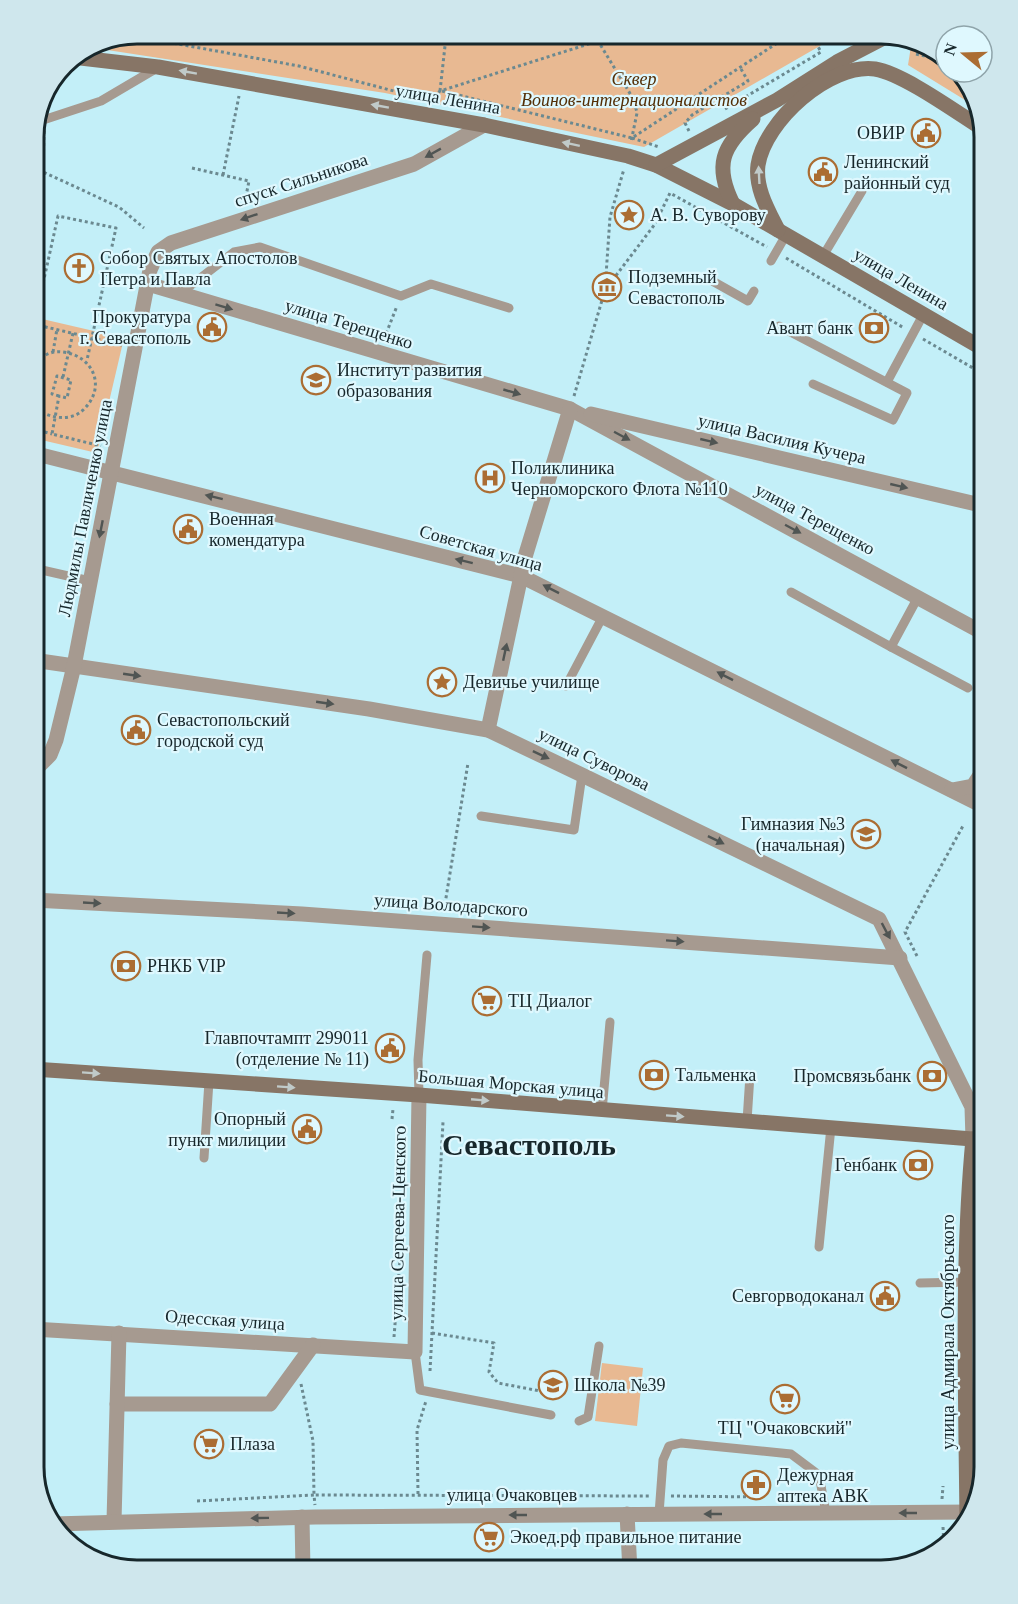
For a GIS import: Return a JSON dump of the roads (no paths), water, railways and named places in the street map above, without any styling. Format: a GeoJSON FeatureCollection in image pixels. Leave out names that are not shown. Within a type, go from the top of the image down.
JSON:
{"type":"FeatureCollection","features":[{"type":"Feature","properties":{"kind":"main road"},"geometry":{"type":"LineString","coordinates":[[656,165],[777,100],[837,62],[872,44]]}},
{"type":"Feature","properties":{"kind":"main road","name":"улица Ленина"},"geometry":{"type":"LineString","coordinates":[[86,59],[159,67],[484,125],[628,156],[656,165],[733,204],[974,344]]}},
{"type":"Feature","properties":{"kind":"main road"},"geometry":{"type":"LineString","coordinates":[[782,232],[761,194],[758,172],[763,151],[779,120],[809,94],[841,75],[865,69],[897,77],[974,123]]}},
{"type":"Feature","properties":{"kind":"main road"},"geometry":{"type":"LineString","coordinates":[[733,204],[721,174],[724,157],[730,143],[741,130],[777,100]]}},
{"type":"Feature","properties":{"kind":"main road","name":"Большая Морская улица"},"geometry":{"type":"LineString","coordinates":[[44,1071],[419,1095],[974,1140]]}},
{"type":"Feature","properties":{"kind":"main road","name":"улица Адмирала Октябрьского"},"geometry":{"type":"LineString","coordinates":[[968,1500],[967,1281],[969,1181],[974,1160]]}},
{"type":"Feature","properties":{"kind":"street","name":"спуск Сильникова"},"geometry":{"type":"LineString","coordinates":[[148,284],[152,263],[164,247],[241,219],[414,164],[484,125]]}},
{"type":"Feature","properties":{"kind":"street","name":"улица Терещенко"},"geometry":{"type":"LineString","coordinates":[[148,284],[570,409],[974,628]]}},
{"type":"Feature","properties":{"kind":"street","name":"Людмилы Павличенко улица"},"geometry":{"type":"LineString","coordinates":[[44,761],[56,740],[74,666],[148,284]]}},
{"type":"Feature","properties":{"kind":"street","name":"улица Василия Кучера"},"geometry":{"type":"LineString","coordinates":[[570,409],[974,503]]}},
{"type":"Feature","properties":{"kind":"street"},"geometry":{"type":"LineString","coordinates":[[488,730],[521,576],[570,409]]}},
{"type":"Feature","properties":{"kind":"street","name":"Советская улица"},"geometry":{"type":"LineString","coordinates":[[44,455],[113,471],[521,576],[974,801]]}},
{"type":"Feature","properties":{"kind":"street","name":"улица Суворова"},"geometry":{"type":"LineString","coordinates":[[44,662],[369,709],[488,730],[879,918],[972,1107],[974,1116]]}},
{"type":"Feature","properties":{"kind":"street"},"geometry":{"type":"LineString","coordinates":[[952,790],[974,786]]}},
{"type":"Feature","properties":{"kind":"street","name":"улица Володарского"},"geometry":{"type":"LineString","coordinates":[[44,901],[441,924],[900,958]]}},
{"type":"Feature","properties":{"kind":"street","name":"улица Сергеева-Ценского"},"geometry":{"type":"LineString","coordinates":[[415,1352],[419,1095]]}},
{"type":"Feature","properties":{"kind":"street","name":"Одесская улица"},"geometry":{"type":"LineString","coordinates":[[44,1330],[415,1352]]}},
{"type":"Feature","properties":{"kind":"street"},"geometry":{"type":"LineString","coordinates":[[114,1521],[119,1333]]}},
{"type":"Feature","properties":{"kind":"street"},"geometry":{"type":"LineString","coordinates":[[117,1404],[270,1404],[313,1345]]}},
{"type":"Feature","properties":{"kind":"street","name":"улица Очаковцев"},"geometry":{"type":"LineString","coordinates":[[63,1524],[302,1517],[627,1514],[826,1513],[960,1517]]}},
{"type":"Feature","properties":{"kind":"street"},"geometry":{"type":"LineString","coordinates":[[627,1514],[629,1560]]}},
{"type":"Feature","properties":{"kind":"street"},"geometry":{"type":"LineString","coordinates":[[302,1517],[303,1560]]}},
{"type":"Feature","properties":{"kind":"lane"},"geometry":{"type":"LineString","coordinates":[[46,118],[101,101],[159,67]]}},
{"type":"Feature","properties":{"kind":"lane"},"geometry":{"type":"LineString","coordinates":[[823,256],[862,191]]}},
{"type":"Feature","properties":{"kind":"lane"},"geometry":{"type":"LineString","coordinates":[[774,256],[782,232]]}},
{"type":"Feature","properties":{"kind":"lane"},"geometry":{"type":"LineString","coordinates":[[181,293],[234,252],[260,247],[401,296],[431,284],[509,308]]}},
{"type":"Feature","properties":{"kind":"lane"},"geometry":{"type":"LineString","coordinates":[[707,278],[748,301],[754,291]]}},
{"type":"Feature","properties":{"kind":"lane"},"geometry":{"type":"LineString","coordinates":[[887,382],[923,315]]}},
{"type":"Feature","properties":{"kind":"lane"},"geometry":{"type":"LineString","coordinates":[[779,326],[907,393],[893,420],[813,384]]}},
{"type":"Feature","properties":{"kind":"lane"},"geometry":{"type":"LineString","coordinates":[[44,571],[90,581]]}},
{"type":"Feature","properties":{"kind":"lane"},"geometry":{"type":"LineString","coordinates":[[792,592],[968,688]]}},
{"type":"Feature","properties":{"kind":"lane"},"geometry":{"type":"LineString","coordinates":[[891,647],[918,597]]}},
{"type":"Feature","properties":{"kind":"lane"},"geometry":{"type":"LineString","coordinates":[[566,686],[603,616]]}},
{"type":"Feature","properties":{"kind":"lane"},"geometry":{"type":"LineString","coordinates":[[481,816],[574,830],[582,775]]}},
{"type":"Feature","properties":{"kind":"lane"},"geometry":{"type":"LineString","coordinates":[[419,1095],[418,1060],[427,955]]}},
{"type":"Feature","properties":{"kind":"lane"},"geometry":{"type":"LineString","coordinates":[[602,1111],[610,1022]]}},
{"type":"Feature","properties":{"kind":"lane"},"geometry":{"type":"LineString","coordinates":[[747,1121],[750,1075]]}},
{"type":"Feature","properties":{"kind":"lane"},"geometry":{"type":"LineString","coordinates":[[204,1158],[209,1082]]}},
{"type":"Feature","properties":{"kind":"lane"},"geometry":{"type":"LineString","coordinates":[[819,1247],[831,1127]]}},
{"type":"Feature","properties":{"kind":"lane"},"geometry":{"type":"LineString","coordinates":[[920,1283],[967,1281]]}},
{"type":"Feature","properties":{"kind":"lane"},"geometry":{"type":"LineString","coordinates":[[579,1421],[588,1417],[599,1346]]}},
{"type":"Feature","properties":{"kind":"lane"},"geometry":{"type":"LineString","coordinates":[[415,1352],[420,1390],[551,1415]]}},
{"type":"Feature","properties":{"kind":"lane"},"geometry":{"type":"LineString","coordinates":[[659,1514],[663,1460],[669,1446],[681,1443],[790,1454],[819,1475],[826,1513]]}},
{"type":"Feature","properties":{"kind":"place","name":"ОВИР"},"geometry":{"type":"Point","coordinates":[926,133]}},
{"type":"Feature","properties":{"kind":"place","name":"Ленинский районный суд"},"geometry":{"type":"Point","coordinates":[823,172]}},
{"type":"Feature","properties":{"kind":"place","name":"А. В. Суворову"},"geometry":{"type":"Point","coordinates":[629,215]}},
{"type":"Feature","properties":{"kind":"place","name":"Собор Святых Апостолов Петра и Павла"},"geometry":{"type":"Point","coordinates":[79,268]}},
{"type":"Feature","properties":{"kind":"place","name":"Подземный Севастополь"},"geometry":{"type":"Point","coordinates":[607,287]}},
{"type":"Feature","properties":{"kind":"place","name":"Прокуратура г. Севастополь"},"geometry":{"type":"Point","coordinates":[212,327]}},
{"type":"Feature","properties":{"kind":"place","name":"Авант банк"},"geometry":{"type":"Point","coordinates":[874,328]}},
{"type":"Feature","properties":{"kind":"place","name":"Институт развития образования"},"geometry":{"type":"Point","coordinates":[316,380]}},
{"type":"Feature","properties":{"kind":"place","name":"Поликлиника Черноморского Флота №110"},"geometry":{"type":"Point","coordinates":[490,478]}},
{"type":"Feature","properties":{"kind":"place","name":"Военная комендатура"},"geometry":{"type":"Point","coordinates":[188,529]}},
{"type":"Feature","properties":{"kind":"place","name":"Девичье училище"},"geometry":{"type":"Point","coordinates":[442,682]}},
{"type":"Feature","properties":{"kind":"place","name":"Севастопольский городской суд"},"geometry":{"type":"Point","coordinates":[136,730]}},
{"type":"Feature","properties":{"kind":"place","name":"Гимназия №3 (начальная)"},"geometry":{"type":"Point","coordinates":[866,834]}},
{"type":"Feature","properties":{"kind":"place","name":"РНКБ VIP"},"geometry":{"type":"Point","coordinates":[126,966]}},
{"type":"Feature","properties":{"kind":"place","name":"ТЦ Диалог"},"geometry":{"type":"Point","coordinates":[487,1001]}},
{"type":"Feature","properties":{"kind":"place","name":"Главпочтампт 299011 (отделение № 11)"},"geometry":{"type":"Point","coordinates":[390,1048]}},
{"type":"Feature","properties":{"kind":"place","name":"Тальменка"},"geometry":{"type":"Point","coordinates":[654,1075]}},
{"type":"Feature","properties":{"kind":"place","name":"Промсвязьбанк"},"geometry":{"type":"Point","coordinates":[932,1076]}},
{"type":"Feature","properties":{"kind":"place","name":"Опорный пункт милиции"},"geometry":{"type":"Point","coordinates":[307,1129]}},
{"type":"Feature","properties":{"kind":"place","name":"Генбанк"},"geometry":{"type":"Point","coordinates":[918,1165]}},
{"type":"Feature","properties":{"kind":"place","name":"Севгорводоканал"},"geometry":{"type":"Point","coordinates":[885,1296]}},
{"type":"Feature","properties":{"kind":"place","name":"Школа №39"},"geometry":{"type":"Point","coordinates":[553,1385]}},
{"type":"Feature","properties":{"kind":"place","name":"ТЦ \"Очаковский\""},"geometry":{"type":"Point","coordinates":[785,1399]}},
{"type":"Feature","properties":{"kind":"place","name":"Плаза"},"geometry":{"type":"Point","coordinates":[209,1444]}},
{"type":"Feature","properties":{"kind":"place","name":"Дежурная аптека АВК"},"geometry":{"type":"Point","coordinates":[756,1485]}},
{"type":"Feature","properties":{"kind":"place","name":"Экоед.рф правильное питание"},"geometry":{"type":"Point","coordinates":[489,1537]}},
{"type":"Feature","properties":{"kind":"district","name":"Севастополь"},"geometry":{"type":"Point","coordinates":[529,1144]}},
{"type":"Feature","properties":{"kind":"park label","name":"Сквер Воинов-интернационалистов"},"geometry":{"type":"Point","coordinates":[634,89]}}]}
